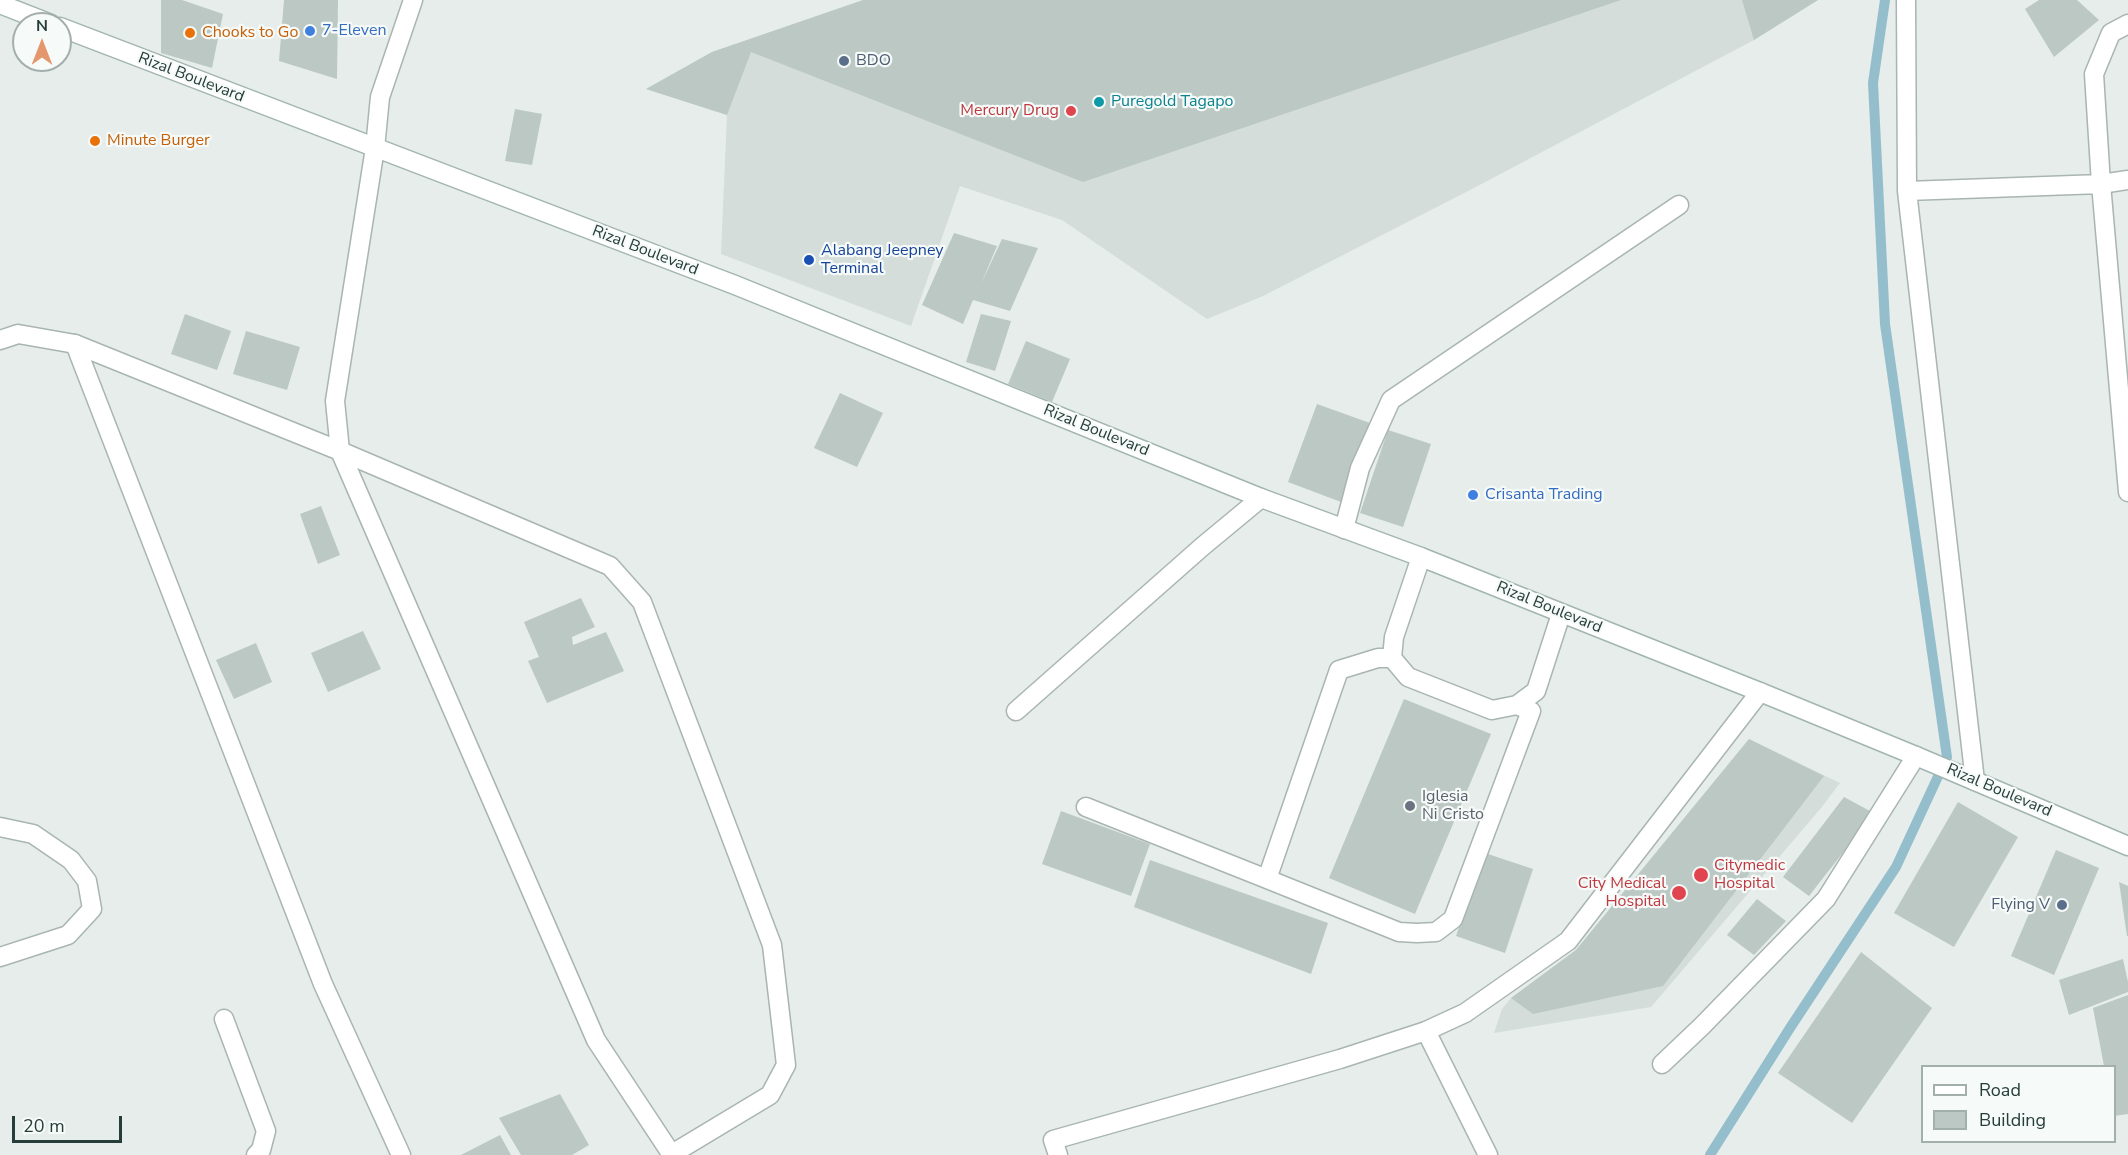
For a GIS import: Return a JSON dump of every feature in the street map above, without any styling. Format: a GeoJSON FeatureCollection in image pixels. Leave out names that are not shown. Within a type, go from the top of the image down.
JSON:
{"type":"FeatureCollection","features":[{"type":"Feature","properties":{"kind":"street"},"geometry":{"type":"LineString","coordinates":[[0,340],[18,334],[75,344],[340,451],[610,566],[642,602],[772,945],[786,1065],[771,1095],[672,1155],[596,1040],[340,451],[335,401],[375,148],[380,97],[413,0]]}},
{"type":"Feature","properties":{"kind":"street"},"geometry":{"type":"LineString","coordinates":[[1906,0],[1907,191],[1969,778]]}},
{"type":"Feature","properties":{"kind":"street"},"geometry":{"type":"LineString","coordinates":[[0,4],[20,12]]}},
{"type":"Feature","properties":{"kind":"street"},"geometry":{"type":"LineString","coordinates":[[2128,24],[2111,33],[2094,74],[2101,184],[2121,325],[2128,492]]}},
{"type":"Feature","properties":{"kind":"street","name":"Rizal Boulevard"},"geometry":{"type":"LineString","coordinates":[[72,32],[746,289],[1261,498],[1421,557],[1760,692],[2128,846]]}},
{"type":"Feature","properties":{"kind":"street"},"geometry":{"type":"LineString","coordinates":[[1907,191],[2101,184],[2128,180]]}},
{"type":"Feature","properties":{"kind":"street"},"geometry":{"type":"LineString","coordinates":[[1344,529],[1360,468],[1390,400],[1679,205]]}},
{"type":"Feature","properties":{"kind":"street"},"geometry":{"type":"LineString","coordinates":[[75,344],[323,984],[401,1155]]}},
{"type":"Feature","properties":{"kind":"street"},"geometry":{"type":"LineString","coordinates":[[1016,711],[1203,546],[1261,498]]}},
{"type":"Feature","properties":{"kind":"street"},"geometry":{"type":"LineString","coordinates":[[1421,557],[1394,637],[1392,658],[1408,677],[1492,710],[1517,705],[1536,691],[1561,614]]}},
{"type":"Feature","properties":{"kind":"street"},"geometry":{"type":"LineString","coordinates":[[1267,879],[1339,670],[1378,658],[1392,658]]}},
{"type":"Feature","properties":{"kind":"street"},"geometry":{"type":"LineString","coordinates":[[1058,1155],[1053,1140],[1340,1059],[1426,1031],[1465,1013],[1568,941],[1760,692]]}},
{"type":"Feature","properties":{"kind":"street"},"geometry":{"type":"LineString","coordinates":[[1086,807],[1399,932],[1436,932],[1453,919],[1531,711],[1517,705]]}},
{"type":"Feature","properties":{"kind":"street"},"geometry":{"type":"LineString","coordinates":[[1662,1064],[1826,899],[1922,758]]}},
{"type":"Feature","properties":{"kind":"street"},"geometry":{"type":"LineString","coordinates":[[0,827],[33,834],[71,860],[87,881],[92,909],[68,934],[0,957]]}},
{"type":"Feature","properties":{"kind":"street"},"geometry":{"type":"LineString","coordinates":[[224,1020],[266,1131],[261,1150],[256,1155]]}},
{"type":"Feature","properties":{"kind":"street"},"geometry":{"type":"LineString","coordinates":[[1426,1031],[1488,1155]]}},
{"type":"Feature","properties":{"kind":"shaded area"},"geometry":{"type":"Polygon","coordinates":[[[864,0],[1818,0],[1754,40],[1472,189],[1263,296],[1207,319],[1062,220],[960,186],[911,326],[721,254],[727,115],[646,89],[712,52],[864,0]]]}},
{"type":"Feature","properties":{"kind":"shaded area","name":"Citymedic Hospital"},"geometry":{"type":"Polygon","coordinates":[[[1749,739],[1840,783],[1651,1007],[1494,1033],[1502,1009],[1511,998],[1576,950],[1749,739]]]}},
{"type":"Feature","properties":{"kind":"building","name":"Chooks to Go"},"geometry":{"type":"Polygon","coordinates":[[[161,0],[182,0],[223,14],[212,68],[161,53],[161,0]]]}},
{"type":"Feature","properties":{"kind":"building","name":"7-Eleven"},"geometry":{"type":"Polygon","coordinates":[[[284,0],[338,0],[337,79],[279,61],[284,0]]]}},
{"type":"Feature","properties":{"kind":"building","name":"Puregold Tagapo"},"geometry":{"type":"Polygon","coordinates":[[[863,0],[1621,0],[1083,182],[751,52],[727,115],[646,89],[712,52],[863,0]]]}},
{"type":"Feature","properties":{"kind":"building"},"geometry":{"type":"Polygon","coordinates":[[[1742,0],[1818,0],[1754,40],[1742,0]]]}},
{"type":"Feature","properties":{"kind":"building"},"geometry":{"type":"Polygon","coordinates":[[[2039,0],[2077,0],[2099,20],[2054,57],[2025,9],[2039,0]]]}},
{"type":"Feature","properties":{"kind":"building"},"geometry":{"type":"Polygon","coordinates":[[[515,109],[542,114],[532,165],[505,161],[515,109]]]}},
{"type":"Feature","properties":{"kind":"building"},"geometry":{"type":"Polygon","coordinates":[[[954,233],[997,246],[981,284],[1002,239],[1038,248],[1010,311],[973,300],[963,324],[922,305],[954,233]]]}},
{"type":"Feature","properties":{"kind":"building"},"geometry":{"type":"Polygon","coordinates":[[[185,314],[231,331],[217,370],[171,354],[185,314]]]}},
{"type":"Feature","properties":{"kind":"building"},"geometry":{"type":"Polygon","coordinates":[[[981,314],[1011,321],[995,371],[966,362],[981,314]]]}},
{"type":"Feature","properties":{"kind":"building"},"geometry":{"type":"Polygon","coordinates":[[[246,331],[300,347],[287,390],[233,374],[246,331]]]}},
{"type":"Feature","properties":{"kind":"building"},"geometry":{"type":"Polygon","coordinates":[[[1026,341],[1070,359],[1052,402],[1008,384],[1026,341]]]}},
{"type":"Feature","properties":{"kind":"building"},"geometry":{"type":"Polygon","coordinates":[[[840,393],[883,413],[857,467],[814,448],[840,393]]]}},
{"type":"Feature","properties":{"kind":"building"},"geometry":{"type":"Polygon","coordinates":[[[1317,404],[1370,423],[1341,502],[1288,482],[1317,404]]]}},
{"type":"Feature","properties":{"kind":"building"},"geometry":{"type":"Polygon","coordinates":[[[1388,430],[1431,444],[1403,527],[1360,513],[1388,430]]]}},
{"type":"Feature","properties":{"kind":"building"},"geometry":{"type":"Polygon","coordinates":[[[321,506],[340,555],[318,564],[300,514],[321,506]]]}},
{"type":"Feature","properties":{"kind":"building"},"geometry":{"type":"Polygon","coordinates":[[[581,598],[595,627],[572,637],[573,645],[606,632],[624,671],[547,703],[528,661],[539,657],[524,622],[581,598]]]}},
{"type":"Feature","properties":{"kind":"building"},"geometry":{"type":"Polygon","coordinates":[[[363,631],[381,669],[328,692],[311,653],[363,631]]]}},
{"type":"Feature","properties":{"kind":"building"},"geometry":{"type":"Polygon","coordinates":[[[256,643],[272,682],[234,699],[216,660],[256,643]]]}},
{"type":"Feature","properties":{"kind":"building","name":"Iglesia Ni Cristo"},"geometry":{"type":"Polygon","coordinates":[[[1404,699],[1491,734],[1415,914],[1329,878],[1404,699]]]}},
{"type":"Feature","properties":{"kind":"building","name":"Citymedic Hospital"},"geometry":{"type":"Polygon","coordinates":[[[1749,739],[1824,776],[1663,986],[1533,1014],[1511,998],[1576,950],[1749,739]]]}},
{"type":"Feature","properties":{"kind":"building"},"geometry":{"type":"Polygon","coordinates":[[[1844,797],[1870,811],[1845,850],[1809,896],[1783,877],[1844,797]]]}},
{"type":"Feature","properties":{"kind":"building"},"geometry":{"type":"Polygon","coordinates":[[[1958,802],[2018,837],[1954,947],[1894,913],[1958,802]]]}},
{"type":"Feature","properties":{"kind":"building"},"geometry":{"type":"Polygon","coordinates":[[[1061,811],[1150,844],[1131,896],[1042,864],[1061,811]]]}},
{"type":"Feature","properties":{"kind":"building"},"geometry":{"type":"Polygon","coordinates":[[[2056,850],[2099,868],[2054,975],[2011,956],[2056,850]]]}},
{"type":"Feature","properties":{"kind":"building"},"geometry":{"type":"Polygon","coordinates":[[[1485,853],[1533,869],[1505,953],[1456,936],[1485,853]]]}},
{"type":"Feature","properties":{"kind":"building"},"geometry":{"type":"Polygon","coordinates":[[[1150,860],[1328,923],[1311,974],[1134,907],[1150,860]]]}},
{"type":"Feature","properties":{"kind":"building"},"geometry":{"type":"Polygon","coordinates":[[[2119,882],[2128,886],[2128,936],[2127,936],[2119,882]]]}},
{"type":"Feature","properties":{"kind":"building"},"geometry":{"type":"Polygon","coordinates":[[[1757,899],[1786,921],[1754,955],[1727,935],[1757,899]]]}},
{"type":"Feature","properties":{"kind":"building"},"geometry":{"type":"Polygon","coordinates":[[[1861,952],[1932,1008],[1852,1123],[1778,1073],[1861,952]]]}},
{"type":"Feature","properties":{"kind":"building"},"geometry":{"type":"Polygon","coordinates":[[[2123,959],[2128,992],[2069,1015],[2059,980],[2123,959]]]}},
{"type":"Feature","properties":{"kind":"building"},"geometry":{"type":"Polygon","coordinates":[[[2128,995],[2128,1114],[2116,1116],[2116,1065],[2104,1065],[2093,1008],[2128,995]]]}},
{"type":"Feature","properties":{"kind":"building"},"geometry":{"type":"Polygon","coordinates":[[[560,1094],[589,1145],[572,1155],[521,1155],[499,1118],[560,1094]]]}},
{"type":"Feature","properties":{"kind":"building"},"geometry":{"type":"Polygon","coordinates":[[[500,1135],[511,1155],[461,1155],[500,1135]]]}},
{"type":"Feature","properties":{"kind":"waterway"},"geometry":{"type":"LineString","coordinates":[[1710,1155],[1896,867],[1947,757],[1885,324],[1873,83],[1885,0]]}},
{"type":"Feature","properties":{"kind":"place","name":"7-Eleven"},"geometry":{"type":"Point","coordinates":[310,31]}},
{"type":"Feature","properties":{"kind":"place","name":"Chooks to Go"},"geometry":{"type":"Point","coordinates":[190,33]}},
{"type":"Feature","properties":{"kind":"place","name":"BDO"},"geometry":{"type":"Point","coordinates":[844,61]}},
{"type":"Feature","properties":{"kind":"place","name":"Puregold Tagapo"},"geometry":{"type":"Point","coordinates":[1099,102]}},
{"type":"Feature","properties":{"kind":"place","name":"Mercury Drug"},"geometry":{"type":"Point","coordinates":[1071,111]}},
{"type":"Feature","properties":{"kind":"place","name":"Minute Burger"},"geometry":{"type":"Point","coordinates":[95,141]}},
{"type":"Feature","properties":{"kind":"place","name":"Alabang Jeepney Terminal"},"geometry":{"type":"Point","coordinates":[809,260]}},
{"type":"Feature","properties":{"kind":"place","name":"Crisanta Trading"},"geometry":{"type":"Point","coordinates":[1473,495]}},
{"type":"Feature","properties":{"kind":"place","name":"Iglesia Ni Cristo"},"geometry":{"type":"Point","coordinates":[1410,806]}},
{"type":"Feature","properties":{"kind":"place","name":"Citymedic Hospital"},"geometry":{"type":"Point","coordinates":[1701,875]}},
{"type":"Feature","properties":{"kind":"place","name":"City Medical Hospital"},"geometry":{"type":"Point","coordinates":[1679,893]}},
{"type":"Feature","properties":{"kind":"place","name":"Flying V"},"geometry":{"type":"Point","coordinates":[2062,905]}}]}
